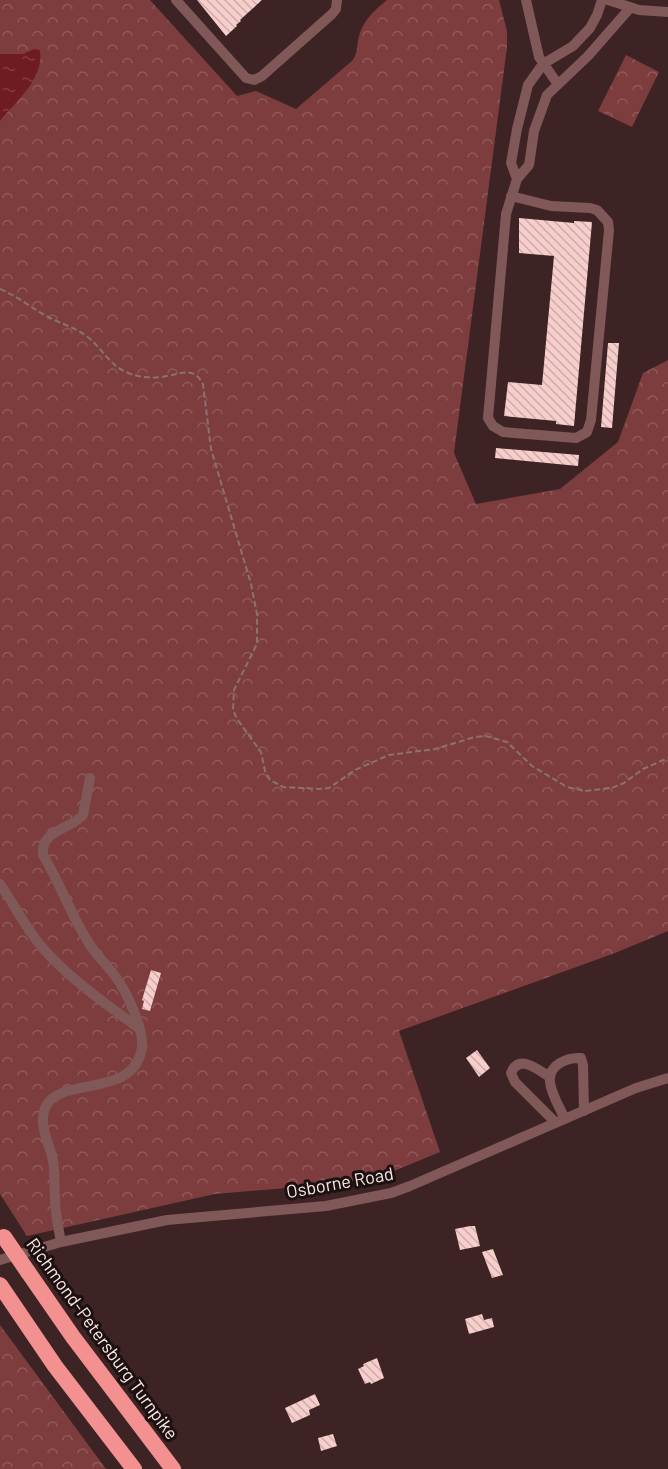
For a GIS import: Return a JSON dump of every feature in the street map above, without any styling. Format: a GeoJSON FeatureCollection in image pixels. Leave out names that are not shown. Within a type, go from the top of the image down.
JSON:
{"type":"FeatureCollection","features":[{"type":"Feature","properties":{"kind":"highway","name":"Richmond-Petersburg Turnpike"},"geometry":{"type":"LineString","coordinates":[[2,1235],[86,1355],[173,1469]]}},
{"type":"Feature","properties":{"kind":"highway"},"geometry":{"type":"LineString","coordinates":[[0,1285],[55,1366],[134,1469]]}},
{"type":"Feature","properties":{"kind":"street"},"geometry":{"type":"LineString","coordinates":[[176,0],[246,78],[254,80],[262,76],[332,14],[336,9],[337,0]]}},
{"type":"Feature","properties":{"kind":"street"},"geometry":{"type":"LineString","coordinates":[[526,0],[536,49],[543,64],[557,83]]}},
{"type":"Feature","properties":{"kind":"street"},"geometry":{"type":"LineString","coordinates":[[518,179],[511,163],[526,89],[543,64],[573,45],[590,28],[602,0]]}},
{"type":"Feature","properties":{"kind":"street"},"geometry":{"type":"LineString","coordinates":[[608,0],[630,8],[668,12]]}},
{"type":"Feature","properties":{"kind":"street"},"geometry":{"type":"LineString","coordinates":[[511,196],[551,206],[590,208],[603,214],[608,222],[591,420],[587,432],[576,438],[503,432],[493,426],[488,418],[506,214],[511,196],[518,179],[529,165],[534,131],[544,102],[557,83],[588,56],[630,8]]}},
{"type":"Feature","properties":{"kind":"street"},"geometry":{"type":"LineString","coordinates":[[62,1242],[57,1219],[53,1160],[43,1129],[45,1108],[55,1096],[63,1092],[111,1082],[129,1071],[141,1053],[142,1046],[140,1030],[123,988],[86,939],[42,847],[50,835],[83,815],[90,778]]}},
{"type":"Feature","properties":{"kind":"street"},"geometry":{"type":"LineString","coordinates":[[0,884],[29,931],[42,947],[69,974],[140,1030]]}},
{"type":"Feature","properties":{"kind":"street"},"geometry":{"type":"LineString","coordinates":[[560,1121],[550,1077],[558,1064],[566,1059],[581,1058],[584,1111]]}},
{"type":"Feature","properties":{"kind":"street"},"geometry":{"type":"LineString","coordinates":[[550,1077],[527,1064],[519,1064],[513,1067],[511,1072],[515,1082],[560,1121]]}},
{"type":"Feature","properties":{"kind":"street","name":"Osborne Road"},"geometry":{"type":"LineString","coordinates":[[0,1260],[62,1242],[167,1220],[326,1206],[391,1193],[636,1088],[668,1078]]}},
{"type":"Feature","properties":{"kind":"path"},"geometry":{"type":"LineString","coordinates":[[0,289],[54,320],[78,330],[90,338],[112,362],[126,372],[154,377],[188,371],[200,378],[203,384],[211,448],[251,584],[257,614],[257,644],[234,690],[233,710],[261,752],[267,775],[277,785],[330,788],[355,770],[389,755],[435,749],[486,736],[507,742],[532,766],[567,787],[585,791],[612,788],[624,783],[643,769],[668,758]]}},
{"type":"Feature","properties":{"kind":"green space"},"geometry":{"type":"Polygon","coordinates":[[[0,0],[150,0],[237,96],[256,91],[296,109],[353,60],[365,23],[372,13],[387,0],[499,0],[507,31],[507,47],[454,453],[476,504],[560,489],[618,442],[643,373],[668,360],[668,931],[615,953],[399,1031],[440,1152],[377,1178],[215,1194],[27,1236],[0,1194],[0,0]]]}},
{"type":"Feature","properties":{"kind":"green space"},"geometry":{"type":"Polygon","coordinates":[[[626,55],[659,72],[632,127],[598,111],[626,55]]]}},
{"type":"Feature","properties":{"kind":"green space"},"geometry":{"type":"Polygon","coordinates":[[[0,1325],[106,1469],[0,1469],[0,1325]]]}},
{"type":"Feature","properties":{"kind":"water"},"geometry":{"type":"Polygon","coordinates":[[[34,49],[40,50],[40,61],[34,80],[0,121],[0,54],[23,54],[34,49]]]}},
{"type":"Feature","properties":{"kind":"building"},"geometry":{"type":"Polygon","coordinates":[[[197,0],[262,0],[226,36],[197,0]]]}},
{"type":"Feature","properties":{"kind":"building"},"geometry":{"type":"Polygon","coordinates":[[[519,218],[574,223],[574,221],[592,222],[574,426],[556,424],[556,421],[504,416],[508,382],[542,385],[554,256],[519,253],[519,218]]]}},
{"type":"Feature","properties":{"kind":"building"},"geometry":{"type":"Polygon","coordinates":[[[608,343],[619,343],[612,428],[601,427],[608,343]]]}},
{"type":"Feature","properties":{"kind":"building"},"geometry":{"type":"Polygon","coordinates":[[[496,448],[579,455],[578,466],[495,458],[496,448]]]}},
{"type":"Feature","properties":{"kind":"building"},"geometry":{"type":"Polygon","coordinates":[[[151,970],[161,973],[150,1011],[142,1009],[144,1001],[142,1000],[151,970]]]}},
{"type":"Feature","properties":{"kind":"building"},"geometry":{"type":"Polygon","coordinates":[[[477,1050],[490,1068],[479,1077],[466,1058],[477,1050]]]}},
{"type":"Feature","properties":{"kind":"building"},"geometry":{"type":"Polygon","coordinates":[[[475,1226],[480,1246],[460,1250],[455,1229],[475,1226]]]}},
{"type":"Feature","properties":{"kind":"building"},"geometry":{"type":"Polygon","coordinates":[[[493,1249],[503,1275],[492,1278],[482,1252],[493,1249]]]}},
{"type":"Feature","properties":{"kind":"building"},"geometry":{"type":"Polygon","coordinates":[[[482,1314],[484,1320],[492,1318],[494,1327],[469,1334],[465,1319],[482,1314]]]}},
{"type":"Feature","properties":{"kind":"building"},"geometry":{"type":"Polygon","coordinates":[[[377,1358],[384,1378],[371,1384],[370,1382],[365,1384],[358,1369],[364,1366],[363,1364],[377,1358]]]}},
{"type":"Feature","properties":{"kind":"building"},"geometry":{"type":"Polygon","coordinates":[[[315,1394],[320,1405],[309,1410],[310,1415],[292,1423],[285,1408],[315,1394]]]}},
{"type":"Feature","properties":{"kind":"building"},"geometry":{"type":"Polygon","coordinates":[[[333,1434],[337,1446],[321,1451],[318,1438],[333,1434]]]}}]}
